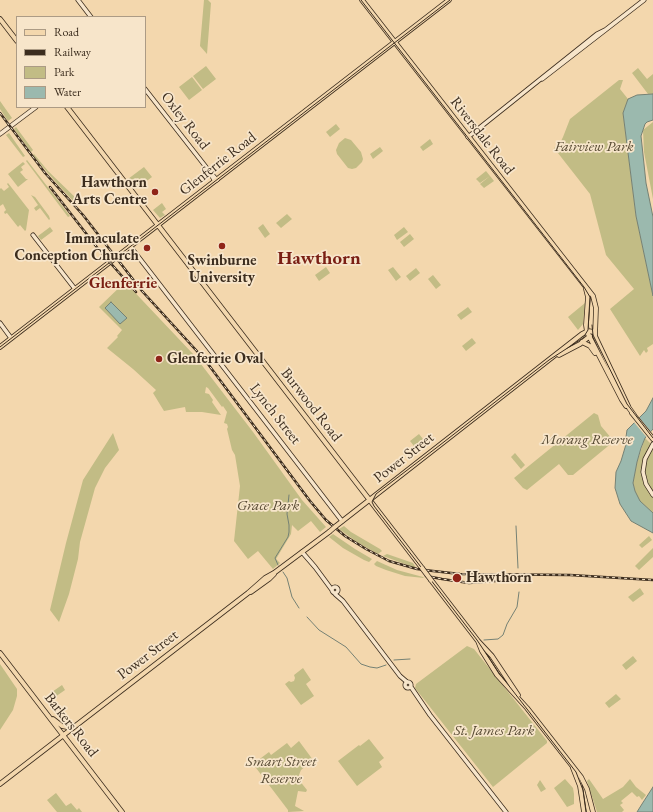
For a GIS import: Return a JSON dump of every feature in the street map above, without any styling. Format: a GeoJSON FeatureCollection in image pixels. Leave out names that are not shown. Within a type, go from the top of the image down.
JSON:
{"type":"FeatureCollection","features":[{"type":"Feature","properties":{"kind":"main road","name":"Riversdale Road"},"geometry":{"type":"LineString","coordinates":[[362,0],[394,43],[592,295],[596,305],[594,332],[596,339],[629,408],[634,415]]}},
{"type":"Feature","properties":{"kind":"main road","name":"Glenferrie Road"},"geometry":{"type":"LineString","coordinates":[[0,347],[449,0]]}},
{"type":"Feature","properties":{"kind":"main road"},"geometry":{"type":"LineString","coordinates":[[0,19],[16,40]]}},
{"type":"Feature","properties":{"kind":"main road","name":"Burwood Road"},"geometry":{"type":"LineString","coordinates":[[69,108],[478,641],[492,656],[527,708],[584,782],[593,812]]}},
{"type":"Feature","properties":{"kind":"main road","name":"Riversdale Road"},"geometry":{"type":"LineString","coordinates":[[584,286],[588,297],[587,331]]}},
{"type":"Feature","properties":{"kind":"main road"},"geometry":{"type":"LineString","coordinates":[[594,332],[587,331],[622,400],[653,439]]}},
{"type":"Feature","properties":{"kind":"main road","name":"Power Street"},"geometry":{"type":"LineString","coordinates":[[0,784],[248,593],[260,586],[587,331]]}},
{"type":"Feature","properties":{"kind":"main road","name":"Power Street"},"geometry":{"type":"LineString","coordinates":[[548,362],[582,342],[594,332]]}},
{"type":"Feature","properties":{"kind":"main road"},"geometry":{"type":"LineString","coordinates":[[582,342],[590,346],[602,362]]}},
{"type":"Feature","properties":{"kind":"main road","name":"Barkers Road"},"geometry":{"type":"LineString","coordinates":[[0,653],[122,812]]}},
{"type":"Feature","properties":{"kind":"main road"},"geometry":{"type":"LineString","coordinates":[[46,714],[62,726],[72,728]]}},
{"type":"Feature","properties":{"kind":"main road","name":"Burwood Road"},"geometry":{"type":"LineString","coordinates":[[571,764],[580,786],[585,812]]}},
{"type":"Feature","properties":{"kind":"main road"},"geometry":{"type":"LineString","coordinates":[[579,812],[585,812]]}},
{"type":"Feature","properties":{"kind":"street"},"geometry":{"type":"LineString","coordinates":[[78,0],[90,16]]}},
{"type":"Feature","properties":{"kind":"street"},"geometry":{"type":"LineString","coordinates":[[467,136],[539,80],[545,78],[644,0]]}},
{"type":"Feature","properties":{"kind":"street","name":"Oxley Road"},"geometry":{"type":"LineString","coordinates":[[146,90],[216,180]]}},
{"type":"Feature","properties":{"kind":"street"},"geometry":{"type":"LineString","coordinates":[[0,134],[35,108]]}},
{"type":"Feature","properties":{"kind":"street"},"geometry":{"type":"LineString","coordinates":[[33,235],[75,289]]}},
{"type":"Feature","properties":{"kind":"street","name":"Lynch Street"},"geometry":{"type":"LineString","coordinates":[[130,246],[342,521]]}},
{"type":"Feature","properties":{"kind":"street"},"geometry":{"type":"LineString","coordinates":[[0,323],[11,338]]}},
{"type":"Feature","properties":{"kind":"street"},"geometry":{"type":"LineString","coordinates":[[653,444],[646,456],[643,472],[646,484],[653,495]]}},
{"type":"Feature","properties":{"kind":"street"},"geometry":{"type":"LineString","coordinates":[[303,551],[333,589],[332,592],[336,593],[400,676],[406,683],[410,683],[410,688],[417,698],[505,812]]}},
{"type":"Feature","properties":{"kind":"green space"},"geometry":{"type":"Polygon","coordinates":[[[204,0],[208,0],[211,3],[207,54],[200,46],[204,0]]]}},
{"type":"Feature","properties":{"kind":"green space"},"geometry":{"type":"Polygon","coordinates":[[[206,66],[216,79],[203,89],[193,76],[206,66]]]}},
{"type":"Feature","properties":{"kind":"green space"},"geometry":{"type":"Polygon","coordinates":[[[638,68],[647,79],[653,74],[653,94],[648,94],[632,73],[638,68]]]}},
{"type":"Feature","properties":{"kind":"green space"},"geometry":{"type":"Polygon","coordinates":[[[192,77],[202,90],[189,100],[179,87],[192,77]]]}},
{"type":"Feature","properties":{"kind":"green space","name":"Fairview Park"},"geometry":{"type":"Polygon","coordinates":[[[619,80],[623,80],[620,89],[628,99],[623,113],[636,216],[653,296],[653,344],[647,348],[648,351],[646,353],[644,350],[640,356],[610,309],[634,289],[606,255],[590,194],[554,148],[560,143],[570,119],[619,80]]]}},
{"type":"Feature","properties":{"kind":"green space"},"geometry":{"type":"Polygon","coordinates":[[[0,101],[12,118],[8,121],[0,109],[0,101]]]}},
{"type":"Feature","properties":{"kind":"green space"},"geometry":{"type":"Polygon","coordinates":[[[653,122],[653,199],[644,152],[643,130],[653,122]]]}},
{"type":"Feature","properties":{"kind":"green space"},"geometry":{"type":"Polygon","coordinates":[[[336,124],[340,129],[330,137],[326,132],[336,124]]]}},
{"type":"Feature","properties":{"kind":"green space"},"geometry":{"type":"Polygon","coordinates":[[[16,127],[33,150],[31,152],[14,129],[16,127]]]}},
{"type":"Feature","properties":{"kind":"green space"},"geometry":{"type":"Polygon","coordinates":[[[9,133],[25,156],[23,157],[6,135],[9,133]]]}},
{"type":"Feature","properties":{"kind":"green space"},"geometry":{"type":"Polygon","coordinates":[[[345,138],[351,140],[361,152],[363,159],[356,168],[348,168],[337,154],[336,150],[339,143],[345,138]]]}},
{"type":"Feature","properties":{"kind":"green space"},"geometry":{"type":"Polygon","coordinates":[[[430,139],[433,144],[423,151],[420,147],[430,139]]]}},
{"type":"Feature","properties":{"kind":"green space"},"geometry":{"type":"Polygon","coordinates":[[[380,147],[383,151],[373,159],[370,154],[380,147]]]}},
{"type":"Feature","properties":{"kind":"green space"},"geometry":{"type":"Polygon","coordinates":[[[34,154],[48,171],[79,201],[76,204],[41,165],[33,155],[34,154]]]}},
{"type":"Feature","properties":{"kind":"green space"},"geometry":{"type":"Polygon","coordinates":[[[27,160],[70,216],[68,217],[26,161],[27,160]]]}},
{"type":"Feature","properties":{"kind":"green space"},"geometry":{"type":"Polygon","coordinates":[[[23,162],[25,164],[21,167],[23,170],[20,172],[26,179],[28,179],[18,187],[8,174],[23,162]]]}},
{"type":"Feature","properties":{"kind":"green space"},"geometry":{"type":"Polygon","coordinates":[[[144,167],[152,177],[136,189],[128,179],[144,167]]]}},
{"type":"Feature","properties":{"kind":"green space"},"geometry":{"type":"Polygon","coordinates":[[[486,171],[490,176],[480,183],[476,179],[486,171]]]}},
{"type":"Feature","properties":{"kind":"green space"},"geometry":{"type":"Polygon","coordinates":[[[490,176],[494,181],[484,188],[480,184],[490,176]]]}},
{"type":"Feature","properties":{"kind":"green space"},"geometry":{"type":"Polygon","coordinates":[[[8,183],[29,210],[25,231],[20,225],[18,227],[7,213],[5,214],[4,212],[6,210],[3,204],[0,206],[0,189],[1,188],[4,191],[9,187],[7,184],[8,183]]]}},
{"type":"Feature","properties":{"kind":"green space"},"geometry":{"type":"Polygon","coordinates":[[[31,195],[35,197],[49,216],[49,220],[40,208],[36,211],[34,208],[38,205],[31,195]]]}},
{"type":"Feature","properties":{"kind":"green space"},"geometry":{"type":"Polygon","coordinates":[[[162,203],[166,209],[162,212],[165,215],[160,218],[153,210],[162,203]]]}},
{"type":"Feature","properties":{"kind":"green space"},"geometry":{"type":"Polygon","coordinates":[[[287,214],[292,219],[281,228],[276,223],[287,214]]]}},
{"type":"Feature","properties":{"kind":"green space"},"geometry":{"type":"Polygon","coordinates":[[[263,224],[270,234],[265,238],[258,228],[263,224]]]}},
{"type":"Feature","properties":{"kind":"green space"},"geometry":{"type":"Polygon","coordinates":[[[50,227],[53,231],[41,240],[38,236],[50,227]]]}},
{"type":"Feature","properties":{"kind":"green space"},"geometry":{"type":"Polygon","coordinates":[[[404,227],[408,232],[397,240],[394,235],[404,227]]]}},
{"type":"Feature","properties":{"kind":"green space"},"geometry":{"type":"Polygon","coordinates":[[[410,234],[414,239],[404,247],[400,242],[410,234]]]}},
{"type":"Feature","properties":{"kind":"green space"},"geometry":{"type":"Polygon","coordinates":[[[326,267],[330,273],[319,281],[315,275],[326,267]]]}},
{"type":"Feature","properties":{"kind":"green space"},"geometry":{"type":"Polygon","coordinates":[[[393,267],[401,277],[396,281],[388,270],[393,267]]]}},
{"type":"Feature","properties":{"kind":"green space"},"geometry":{"type":"Polygon","coordinates":[[[416,268],[420,273],[410,281],[406,276],[416,268]]]}},
{"type":"Feature","properties":{"kind":"green space"},"geometry":{"type":"Polygon","coordinates":[[[433,275],[441,285],[436,289],[428,279],[433,275]]]}},
{"type":"Feature","properties":{"kind":"green space","name":"Grace Park"},"geometry":{"type":"Polygon","coordinates":[[[125,282],[194,355],[253,432],[302,500],[326,527],[320,532],[311,521],[298,531],[292,525],[291,534],[276,559],[280,563],[273,569],[258,551],[248,559],[234,541],[240,486],[235,455],[232,450],[227,429],[228,427],[227,424],[224,423],[227,412],[223,406],[222,407],[206,387],[205,393],[209,394],[213,400],[212,402],[221,415],[202,412],[186,412],[185,407],[164,411],[153,393],[156,390],[107,348],[118,337],[117,336],[122,330],[99,307],[125,282]]]}},
{"type":"Feature","properties":{"kind":"green space"},"geometry":{"type":"Polygon","coordinates":[[[585,303],[583,324],[578,330],[568,317],[585,303]]]}},
{"type":"Feature","properties":{"kind":"green space"},"geometry":{"type":"Polygon","coordinates":[[[468,307],[472,312],[461,320],[457,315],[468,307]]]}},
{"type":"Feature","properties":{"kind":"green space"},"geometry":{"type":"Polygon","coordinates":[[[472,338],[476,343],[466,351],[462,346],[472,338]]]}},
{"type":"Feature","properties":{"kind":"green space","name":"Morang Reserve"},"geometry":{"type":"Polygon","coordinates":[[[594,413],[598,415],[601,426],[613,442],[573,475],[568,475],[559,464],[527,490],[523,488],[514,478],[594,413]]]}},
{"type":"Feature","properties":{"kind":"green space"},"geometry":{"type":"Polygon","coordinates":[[[113,433],[119,450],[105,468],[95,488],[80,542],[78,559],[69,594],[59,622],[50,610],[83,480],[113,433]]]}},
{"type":"Feature","properties":{"kind":"green space"},"geometry":{"type":"Polygon","coordinates":[[[419,434],[423,439],[414,446],[410,441],[419,434]]]}},
{"type":"Feature","properties":{"kind":"green space"},"geometry":{"type":"Polygon","coordinates":[[[645,438],[653,446],[653,513],[640,501],[633,483],[637,462],[645,438]]]}},
{"type":"Feature","properties":{"kind":"green space"},"geometry":{"type":"Polygon","coordinates":[[[515,453],[525,465],[521,469],[511,457],[515,453]]]}},
{"type":"Feature","properties":{"kind":"green space"},"geometry":{"type":"Polygon","coordinates":[[[344,526],[382,551],[378,554],[357,542],[339,529],[344,526]]]}},
{"type":"Feature","properties":{"kind":"green space"},"geometry":{"type":"Polygon","coordinates":[[[333,534],[372,559],[369,562],[343,548],[329,537],[333,534]]]}},
{"type":"Feature","properties":{"kind":"green space"},"geometry":{"type":"Polygon","coordinates":[[[649,536],[652,540],[642,548],[639,545],[649,536]]]}},
{"type":"Feature","properties":{"kind":"green space"},"geometry":{"type":"Polygon","coordinates":[[[653,548],[653,557],[639,570],[635,566],[653,548]]]}},
{"type":"Feature","properties":{"kind":"green space"},"geometry":{"type":"Polygon","coordinates":[[[387,554],[413,563],[416,568],[383,556],[387,554]]]}},
{"type":"Feature","properties":{"kind":"green space"},"geometry":{"type":"Polygon","coordinates":[[[377,561],[397,570],[424,578],[405,576],[386,570],[374,564],[377,561]]]}},
{"type":"Feature","properties":{"kind":"green space"},"geometry":{"type":"Polygon","coordinates":[[[640,588],[644,594],[633,602],[628,597],[640,588]]]}},
{"type":"Feature","properties":{"kind":"green space","name":"St. James Park"},"geometry":{"type":"Polygon","coordinates":[[[467,646],[474,649],[547,741],[547,743],[493,787],[415,688],[416,684],[467,646]]]}},
{"type":"Feature","properties":{"kind":"green space"},"geometry":{"type":"Polygon","coordinates":[[[633,656],[637,661],[626,670],[622,665],[633,656]]]}},
{"type":"Feature","properties":{"kind":"green space"},"geometry":{"type":"Polygon","coordinates":[[[0,664],[17,689],[17,696],[13,710],[0,730],[0,664]]]}},
{"type":"Feature","properties":{"kind":"green space"},"geometry":{"type":"Polygon","coordinates":[[[303,668],[311,680],[306,684],[314,696],[301,705],[285,684],[289,681],[294,681],[294,675],[303,668]]]}},
{"type":"Feature","properties":{"kind":"green space"},"geometry":{"type":"Polygon","coordinates":[[[62,685],[65,690],[55,697],[52,692],[62,685]]]}},
{"type":"Feature","properties":{"kind":"green space"},"geometry":{"type":"Polygon","coordinates":[[[616,694],[621,699],[609,708],[605,703],[616,694]]]}},
{"type":"Feature","properties":{"kind":"green space"},"geometry":{"type":"Polygon","coordinates":[[[369,739],[384,758],[379,762],[382,767],[357,786],[338,761],[369,739]]]}},
{"type":"Feature","properties":{"kind":"green space","name":"Smart Street Reserve"},"geometry":{"type":"Polygon","coordinates":[[[299,741],[313,760],[301,770],[299,775],[299,780],[307,790],[306,792],[298,791],[295,806],[304,811],[288,812],[253,764],[269,752],[271,755],[287,743],[291,748],[299,741]]]}},
{"type":"Feature","properties":{"kind":"green space"},"geometry":{"type":"Polygon","coordinates":[[[565,779],[573,788],[574,794],[574,804],[567,807],[554,788],[565,779]]]}},
{"type":"Feature","properties":{"kind":"green space"},"geometry":{"type":"Polygon","coordinates":[[[589,779],[603,799],[623,787],[630,779],[636,787],[646,795],[642,800],[639,796],[637,797],[632,792],[621,801],[623,803],[620,805],[624,810],[622,812],[597,812],[587,781],[589,779]]]}},
{"type":"Feature","properties":{"kind":"green space"},"geometry":{"type":"Polygon","coordinates":[[[540,780],[546,789],[541,792],[537,785],[540,780]]]}},
{"type":"Feature","properties":{"kind":"green space"},"geometry":{"type":"Polygon","coordinates":[[[56,793],[66,806],[71,803],[77,810],[79,808],[82,812],[57,812],[47,800],[56,793]]]}},
{"type":"Feature","properties":{"kind":"water"},"geometry":{"type":"Polygon","coordinates":[[[653,94],[653,120],[645,124],[641,136],[646,183],[653,217],[653,296],[636,216],[623,113],[628,99],[637,95],[653,94]]]}},
{"type":"Feature","properties":{"kind":"water"},"geometry":{"type":"Polygon","coordinates":[[[111,302],[127,318],[120,324],[105,308],[111,302]]]}},
{"type":"Feature","properties":{"kind":"water"},"geometry":{"type":"Polygon","coordinates":[[[653,398],[653,429],[645,438],[641,448],[633,483],[640,501],[653,513],[653,533],[631,521],[620,504],[615,488],[616,472],[627,441],[627,430],[646,411],[653,398]]]}},
{"type":"Feature","properties":{"kind":"water"},"geometry":{"type":"Polygon","coordinates":[[[653,787],[653,812],[637,812],[642,804],[653,787]]]}},
{"type":"Feature","properties":{"kind":"pier"},"geometry":{"type":"Polygon","coordinates":[[[638,416],[652,433],[648,439],[633,421],[638,416]]]}},
{"type":"Feature","properties":{"kind":"waterway"},"geometry":{"type":"LineString","coordinates":[[278,565],[275,558],[288,537],[289,532],[287,514],[289,495]]}},
{"type":"Feature","properties":{"kind":"waterway"},"geometry":{"type":"LineString","coordinates":[[516,526],[518,568]]}},
{"type":"Feature","properties":{"kind":"waterway"},"geometry":{"type":"LineString","coordinates":[[283,572],[287,578],[292,597],[299,608]]}},
{"type":"Feature","properties":{"kind":"waterway"},"geometry":{"type":"LineString","coordinates":[[484,640],[498,639],[503,635],[507,624],[517,607],[519,592]]}},
{"type":"Feature","properties":{"kind":"waterway"},"geometry":{"type":"LineString","coordinates":[[307,617],[319,630],[346,647],[361,664],[377,668],[386,665]]}},
{"type":"Feature","properties":{"kind":"waterway"},"geometry":{"type":"LineString","coordinates":[[394,660],[410,659]]}},
{"type":"Feature","properties":{"kind":"tram line"},"geometry":{"type":"LineString","coordinates":[[361,0],[584,287],[590,297],[588,330],[583,338],[549,360],[376,494],[372,502],[477,640],[499,673],[576,772],[583,790],[586,812]]}},
{"type":"Feature","properties":{"kind":"tram line"},"geometry":{"type":"LineString","coordinates":[[0,347],[450,0]]}},
{"type":"Feature","properties":{"kind":"tram line"},"geometry":{"type":"LineString","coordinates":[[592,325],[593,335],[627,404],[653,438]]}},
{"type":"Feature","properties":{"kind":"railway"},"geometry":{"type":"LineString","coordinates":[[0,113],[45,173],[83,215],[142,291],[205,360],[310,501],[326,520],[345,536],[389,561],[417,569],[460,574],[570,575],[653,580]]}},
{"type":"Feature","properties":{"kind":"railway"},"geometry":{"type":"LineString","coordinates":[[50,187],[99,250],[136,292]]}},
{"type":"Feature","properties":{"kind":"railway"},"geometry":{"type":"LineString","coordinates":[[426,576],[469,583],[521,579]]}},
{"type":"Feature","properties":{"kind":"place","name":"Hawthorn Arts Centre"},"geometry":{"type":"Point","coordinates":[155,192]}},
{"type":"Feature","properties":{"kind":"place","name":"Swinburne University"},"geometry":{"type":"Point","coordinates":[222,246]}},
{"type":"Feature","properties":{"kind":"place","name":"Immaculate Conception Church"},"geometry":{"type":"Point","coordinates":[147,248]}},
{"type":"Feature","properties":{"kind":"place","name":"Glenferrie Oval"},"geometry":{"type":"Point","coordinates":[159,359]}},
{"type":"Feature","properties":{"kind":"place","name":"Hawthorn"},"geometry":{"type":"Point","coordinates":[457,578]}},
{"type":"Feature","properties":{"kind":"district","name":"Hawthorn"},"geometry":{"type":"Point","coordinates":[319,259]}},
{"type":"Feature","properties":{"kind":"district","name":"Glenferrie"},"geometry":{"type":"Point","coordinates":[123,284]}}]}
